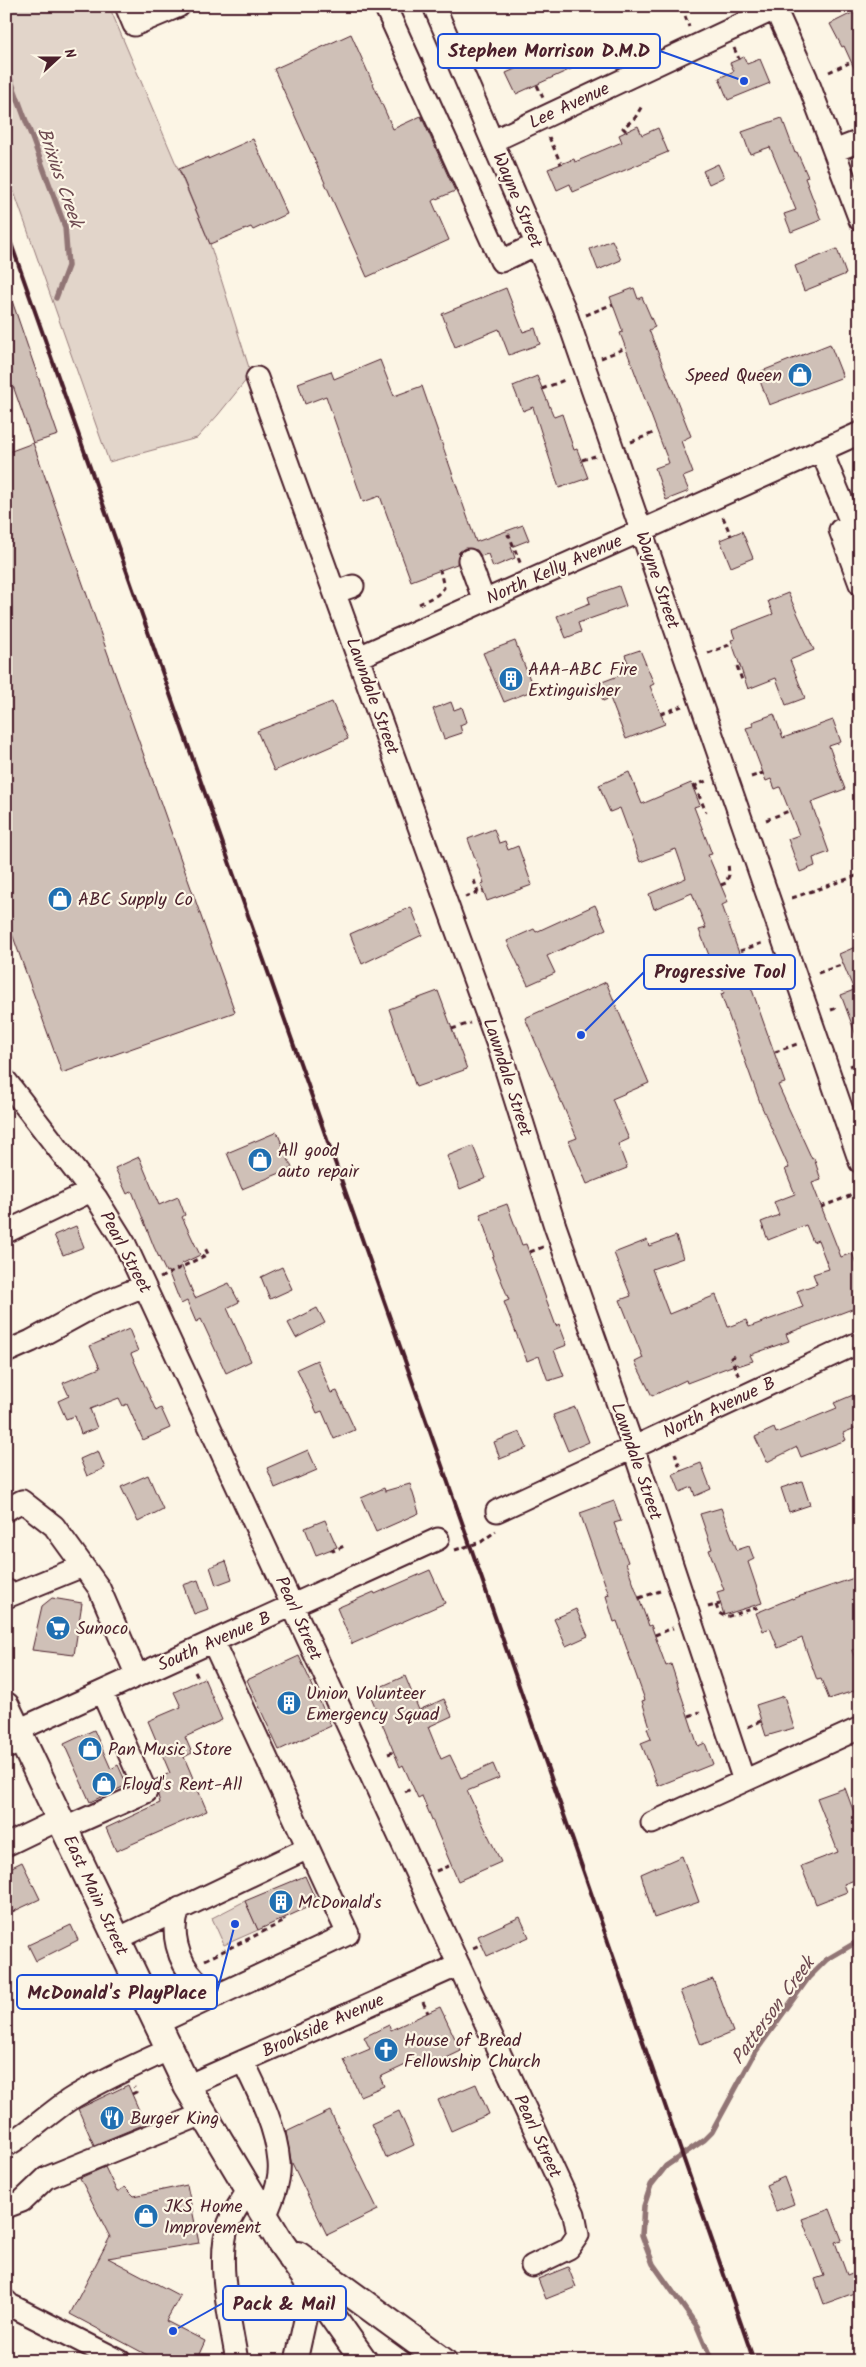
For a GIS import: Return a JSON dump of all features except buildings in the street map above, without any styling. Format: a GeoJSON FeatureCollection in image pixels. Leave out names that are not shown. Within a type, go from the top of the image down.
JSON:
{"type":"FeatureCollection","features":[{"type":"Feature","properties":{"kind":"main road","name":"East Main Street"},"geometry":{"type":"LineString","coordinates":[[11,1723],[62,1823],[187,2086],[281,2243],[364,2361]]}},
{"type":"Feature","properties":{"kind":"main road"},"geometry":{"type":"LineString","coordinates":[[281,2243],[443,2361]]}},
{"type":"Feature","properties":{"kind":"street"},"geometry":{"type":"LineString","coordinates":[[126,6],[134,25],[179,6]]}},
{"type":"Feature","properties":{"kind":"street"},"geometry":{"type":"LineString","coordinates":[[385,6],[500,261],[536,244]]}},
{"type":"Feature","properties":{"kind":"street","name":"Wayne Street"},"geometry":{"type":"LineString","coordinates":[[434,6],[493,141],[568,322],[860,1162]]}},
{"type":"Feature","properties":{"kind":"street"},"geometry":{"type":"LineString","coordinates":[[777,7],[806,77],[860,220]]}},
{"type":"Feature","properties":{"kind":"street","name":"Lee Avenue"},"geometry":{"type":"LineString","coordinates":[[493,141],[777,7]]}},
{"type":"Feature","properties":{"kind":"street"},"geometry":{"type":"LineString","coordinates":[[834,151],[860,141]]}},
{"type":"Feature","properties":{"kind":"street","name":"Lawndale Street"},"geometry":{"type":"LineString","coordinates":[[258,378],[344,589],[359,657],[500,1051],[555,1226],[633,1447],[744,1782]]}},
{"type":"Feature","properties":{"kind":"street","name":"North Kelly Avenue"},"geometry":{"type":"LineString","coordinates":[[359,657],[860,433]]}},
{"type":"Feature","properties":{"kind":"street"},"geometry":{"type":"LineString","coordinates":[[821,450],[856,524],[840,530],[858,571]]}},
{"type":"Feature","properties":{"kind":"street"},"geometry":{"type":"LineString","coordinates":[[469,560],[484,600]]}},
{"type":"Feature","properties":{"kind":"street","name":"Pearl Street"},"geometry":{"type":"LineString","coordinates":[[6,1081],[91,1191],[125,1244],[293,1605],[368,1773],[574,2214],[578,2235],[569,2248],[532,2266]]}},
{"type":"Feature","properties":{"kind":"street"},"geometry":{"type":"LineString","coordinates":[[6,1232],[91,1191]]}},
{"type":"Feature","properties":{"kind":"street"},"geometry":{"type":"LineString","coordinates":[[6,1352],[32,1341],[95,1306],[144,1286]]}},
{"type":"Feature","properties":{"kind":"street","name":"North Avenue B"},"geometry":{"type":"LineString","coordinates":[[498,1511],[860,1342]]}},
{"type":"Feature","properties":{"kind":"street"},"geometry":{"type":"LineString","coordinates":[[6,1510],[22,1501],[54,1526],[99,1588],[137,1676]]}},
{"type":"Feature","properties":{"kind":"street","name":"South Avenue B"},"geometry":{"type":"LineString","coordinates":[[11,1723],[102,1692],[438,1539]]}},
{"type":"Feature","properties":{"kind":"street"},"geometry":{"type":"LineString","coordinates":[[7,1595],[83,1566]]}},
{"type":"Feature","properties":{"kind":"street"},"geometry":{"type":"LineString","coordinates":[[158,2023],[348,1934],[213,1642]]}},
{"type":"Feature","properties":{"kind":"street"},"geometry":{"type":"LineString","coordinates":[[6,1845],[146,1792],[102,1692]]}},
{"type":"Feature","properties":{"kind":"street"},"geometry":{"type":"LineString","coordinates":[[652,1823],[860,1728]]}},
{"type":"Feature","properties":{"kind":"street"},"geometry":{"type":"LineString","coordinates":[[117,1939],[308,1848]]}},
{"type":"Feature","properties":{"kind":"street"},"geometry":{"type":"LineString","coordinates":[[180,1908],[176,1917],[175,1929],[182,1958],[196,1981],[218,1995]]}},
{"type":"Feature","properties":{"kind":"street","name":"Brookside Avenue"},"geometry":{"type":"LineString","coordinates":[[187,2086],[458,1965]]}},
{"type":"Feature","properties":{"kind":"street"},"geometry":{"type":"LineString","coordinates":[[6,2146],[27,2134],[69,2101],[114,2075],[170,2049]]}},
{"type":"Feature","properties":{"kind":"street"},"geometry":{"type":"LineString","coordinates":[[243,2061],[267,2112],[279,2162],[272,2202],[265,2217]]}},
{"type":"Feature","properties":{"kind":"street"},"geometry":{"type":"LineString","coordinates":[[6,2208],[22,2201],[46,2178],[204,2114]]}},
{"type":"Feature","properties":{"kind":"street"},"geometry":{"type":"LineString","coordinates":[[238,2361],[226,2295],[224,2244],[228,2223],[248,2190]]}},
{"type":"Feature","properties":{"kind":"street"},"geometry":{"type":"LineString","coordinates":[[296,2361],[312,2288]]}},
{"type":"Feature","properties":{"kind":"street"},"geometry":{"type":"LineString","coordinates":[[7,2306],[120,2361]]}},
{"type":"Feature","properties":{"kind":"path"},"geometry":{"type":"LineString","coordinates":[[829,72],[849,63]]}},
{"type":"Feature","properties":{"kind":"path"},"geometry":{"type":"LineString","coordinates":[[626,131],[623,128],[635,118],[643,104]]}},
{"type":"Feature","properties":{"kind":"path"},"geometry":{"type":"LineString","coordinates":[[542,118],[561,164]]}},
{"type":"Feature","properties":{"kind":"path"},"geometry":{"type":"LineString","coordinates":[[568,322],[613,304]]}},
{"type":"Feature","properties":{"kind":"path"},"geometry":{"type":"LineString","coordinates":[[542,389],[626,348]]}},
{"type":"Feature","properties":{"kind":"path"},"geometry":{"type":"LineString","coordinates":[[613,449],[656,432]]}},
{"type":"Feature","properties":{"kind":"path"},"geometry":{"type":"LineString","coordinates":[[723,517],[731,536]]}},
{"type":"Feature","properties":{"kind":"path"},"geometry":{"type":"LineString","coordinates":[[507,536],[509,535],[528,581]]}},
{"type":"Feature","properties":{"kind":"path"},"geometry":{"type":"LineString","coordinates":[[419,604],[437,595],[444,588],[440,570]]}},
{"type":"Feature","properties":{"kind":"path"},"geometry":{"type":"LineString","coordinates":[[708,653],[732,644]]}},
{"type":"Feature","properties":{"kind":"path"},"geometry":{"type":"LineString","coordinates":[[737,666],[742,680],[745,679]]}},
{"type":"Feature","properties":{"kind":"path"},"geometry":{"type":"LineString","coordinates":[[751,777],[764,773]]}},
{"type":"Feature","properties":{"kind":"path"},"geometry":{"type":"LineString","coordinates":[[695,786],[706,812]]}},
{"type":"Feature","properties":{"kind":"path"},"geometry":{"type":"LineString","coordinates":[[766,820],[789,811]]}},
{"type":"Feature","properties":{"kind":"path"},"geometry":{"type":"LineString","coordinates":[[721,885],[726,882],[729,875],[728,862]]}},
{"type":"Feature","properties":{"kind":"path"},"geometry":{"type":"LineString","coordinates":[[792,898],[859,876],[860,872]]}},
{"type":"Feature","properties":{"kind":"path"},"geometry":{"type":"LineString","coordinates":[[474,880],[478,893]]}},
{"type":"Feature","properties":{"kind":"path"},"geometry":{"type":"LineString","coordinates":[[740,951],[782,936]]}},
{"type":"Feature","properties":{"kind":"path"},"geometry":{"type":"LineString","coordinates":[[818,973],[844,964]]}},
{"type":"Feature","properties":{"kind":"path"},"geometry":{"type":"LineString","coordinates":[[830,1010],[837,1008]]}},
{"type":"Feature","properties":{"kind":"path"},"geometry":{"type":"LineString","coordinates":[[452,1029],[473,1022]]}},
{"type":"Feature","properties":{"kind":"path"},"geometry":{"type":"LineString","coordinates":[[774,1052],[817,1037]]}},
{"type":"Feature","properties":{"kind":"path"},"geometry":{"type":"LineString","coordinates":[[850,1066],[856,1064]]}},
{"type":"Feature","properties":{"kind":"path"},"geometry":{"type":"LineString","coordinates":[[821,1207],[860,1192]]}},
{"type":"Feature","properties":{"kind":"path"},"geometry":{"type":"LineString","coordinates":[[144,1286],[208,1254],[204,1246]]}},
{"type":"Feature","properties":{"kind":"path"},"geometry":{"type":"LineString","coordinates":[[530,1252],[547,1246]]}},
{"type":"Feature","properties":{"kind":"path"},"geometry":{"type":"LineString","coordinates":[[734,1356],[731,1358],[739,1377]]}},
{"type":"Feature","properties":{"kind":"path"},"geometry":{"type":"LineString","coordinates":[[675,1453],[681,1471]]}},
{"type":"Feature","properties":{"kind":"path"},"geometry":{"type":"LineString","coordinates":[[438,1539],[450,1551],[481,1542],[501,1527],[498,1511]]}},
{"type":"Feature","properties":{"kind":"path"},"geometry":{"type":"LineString","coordinates":[[331,1549],[332,1551],[344,1546]]}},
{"type":"Feature","properties":{"kind":"path"},"geometry":{"type":"LineString","coordinates":[[639,1598],[662,1590]]}},
{"type":"Feature","properties":{"kind":"path"},"geometry":{"type":"LineString","coordinates":[[708,1607],[718,1604],[719,1613],[726,1617],[759,1606]]}},
{"type":"Feature","properties":{"kind":"path"},"geometry":{"type":"LineString","coordinates":[[655,1635],[674,1627]]}},
{"type":"Feature","properties":{"kind":"path"},"geometry":{"type":"LineString","coordinates":[[195,1671],[198,1680]]}},
{"type":"Feature","properties":{"kind":"path"},"geometry":{"type":"LineString","coordinates":[[689,1716],[702,1711]]}},
{"type":"Feature","properties":{"kind":"path"},"geometry":{"type":"LineString","coordinates":[[748,1727],[761,1722]]}},
{"type":"Feature","properties":{"kind":"path"},"geometry":{"type":"LineString","coordinates":[[388,1754],[394,1752]]}},
{"type":"Feature","properties":{"kind":"path"},"geometry":{"type":"LineString","coordinates":[[405,1792],[413,1788]]}},
{"type":"Feature","properties":{"kind":"path"},"geometry":{"type":"LineString","coordinates":[[202,1962],[285,1921],[284,1919]]}},
{"type":"Feature","properties":{"kind":"shaded area"},"geometry":{"type":"Polygon","coordinates":[[[6,6],[109,6],[210,244],[251,374],[197,438],[109,462],[6,169],[6,6]]]}},
{"type":"Feature","properties":{"kind":"shaded area"},"geometry":{"type":"Polygon","coordinates":[[[245,1901],[258,1930],[224,1945],[212,1918],[245,1901]]]}},
{"type":"Feature","properties":{"kind":"waterway","name":"Brixius Creek"},"geometry":{"type":"LineString","coordinates":[[6,67],[65,227],[68,266],[56,298]]}},
{"type":"Feature","properties":{"kind":"waterway","name":"Patterson Creek"},"geometry":{"type":"LineString","coordinates":[[712,2361],[697,2326],[653,2264],[642,2235],[644,2206],[651,2185],[666,2166],[704,2140],[712,2132],[756,2051],[809,1977],[826,1960],[860,1940]]}},
{"type":"Feature","properties":{"kind":"railway"},"geometry":{"type":"LineString","coordinates":[[6,229],[470,1545],[754,2361]]}},
{"type":"Feature","properties":{"kind":"place","name":"Stephen Morrison D.M.D"},"geometry":{"type":"Point","coordinates":[744,81]}},
{"type":"Feature","properties":{"kind":"place","name":"Speed Queen"},"geometry":{"type":"Point","coordinates":[800,375]}},
{"type":"Feature","properties":{"kind":"place","name":"AAA-ABC Fire Extinguisher"},"geometry":{"type":"Point","coordinates":[511,679]}},
{"type":"Feature","properties":{"kind":"place","name":"ABC Supply Co"},"geometry":{"type":"Point","coordinates":[60,899]}},
{"type":"Feature","properties":{"kind":"place","name":"Progressive Tool"},"geometry":{"type":"Point","coordinates":[581,1035]}},
{"type":"Feature","properties":{"kind":"place","name":"All good auto repair"},"geometry":{"type":"Point","coordinates":[260,1160]}},
{"type":"Feature","properties":{"kind":"place","name":"Sunoco"},"geometry":{"type":"Point","coordinates":[58,1628]}},
{"type":"Feature","properties":{"kind":"place","name":"Union Volunteer Emergency Squad"},"geometry":{"type":"Point","coordinates":[289,1703]}},
{"type":"Feature","properties":{"kind":"place","name":"Pan Music Store"},"geometry":{"type":"Point","coordinates":[90,1749]}},
{"type":"Feature","properties":{"kind":"place","name":"Floyd's Rent-All"},"geometry":{"type":"Point","coordinates":[104,1784]}},
{"type":"Feature","properties":{"kind":"place","name":"McDonald's"},"geometry":{"type":"Point","coordinates":[281,1902]}},
{"type":"Feature","properties":{"kind":"place","name":"McDonald's PlayPlace"},"geometry":{"type":"Point","coordinates":[235,1924]}},
{"type":"Feature","properties":{"kind":"place","name":"House of Bread Fellowship Church"},"geometry":{"type":"Point","coordinates":[386,2050]}},
{"type":"Feature","properties":{"kind":"place","name":"Burger King"},"geometry":{"type":"Point","coordinates":[112,2118]}},
{"type":"Feature","properties":{"kind":"place","name":"JKS Home Improvement"},"geometry":{"type":"Point","coordinates":[146,2216]}},
{"type":"Feature","properties":{"kind":"place","name":"Pack & Mail"},"geometry":{"type":"Point","coordinates":[173,2331]}}]}
